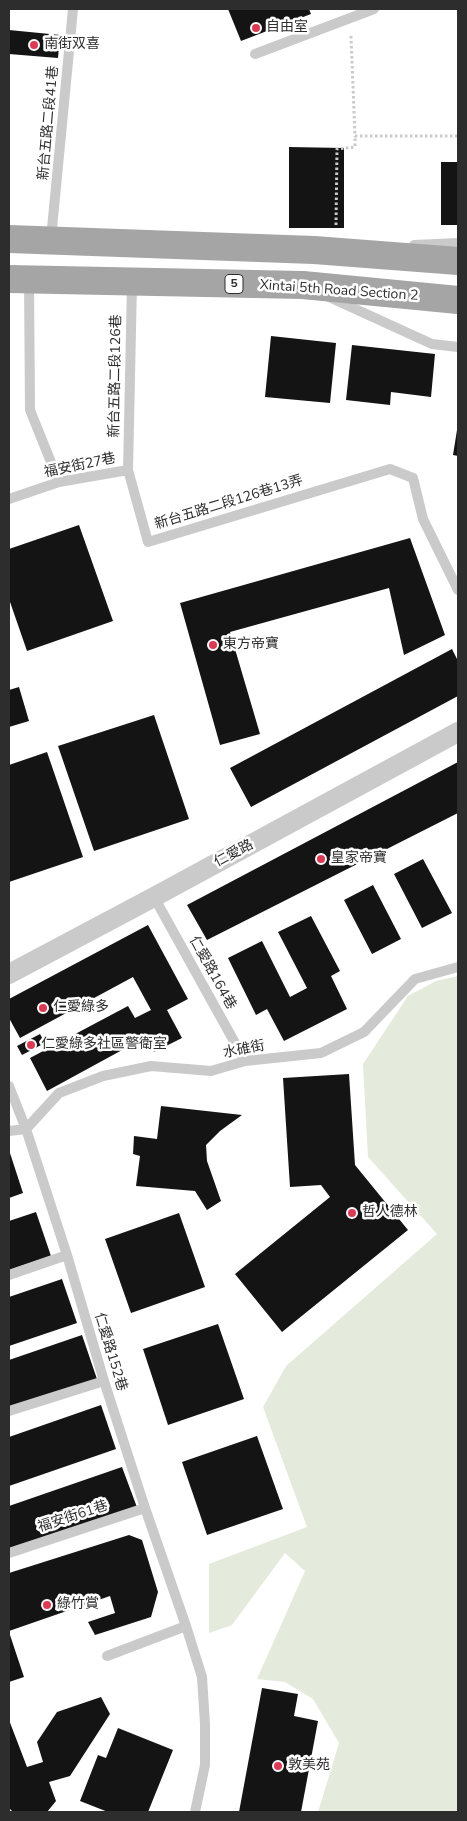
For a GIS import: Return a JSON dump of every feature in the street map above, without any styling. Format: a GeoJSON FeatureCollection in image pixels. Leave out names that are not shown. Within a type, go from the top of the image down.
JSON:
{"type":"FeatureCollection","features":[{"type":"Feature","properties":{"kind":"main road"},"geometry":{"type":"LineString","coordinates":[[9,238],[325,249],[458,261]]}},
{"type":"Feature","properties":{"kind":"main road","name":"Xintai 5th Road Section 2"},"geometry":{"type":"LineString","coordinates":[[19,279],[304,286],[458,300]]}},
{"type":"Feature","properties":{"kind":"street","name":"仁愛路"},"geometry":{"type":"LineString","coordinates":[[9,974],[458,732]]}},
{"type":"Feature","properties":{"kind":"lane","name":"新台五路二段41巷"},"geometry":{"type":"LineString","coordinates":[[51,240],[73,9]]}},
{"type":"Feature","properties":{"kind":"lane"},"geometry":{"type":"LineString","coordinates":[[256,54],[374,9]]}},
{"type":"Feature","properties":{"kind":"lane"},"geometry":{"type":"LineString","coordinates":[[325,249],[458,243]]}},
{"type":"Feature","properties":{"kind":"lane"},"geometry":{"type":"LineString","coordinates":[[19,279],[30,410],[60,482]]}},
{"type":"Feature","properties":{"kind":"lane","name":"新台五路二段126巷"},"geometry":{"type":"LineString","coordinates":[[128,470],[132,282]]}},
{"type":"Feature","properties":{"kind":"lane"},"geometry":{"type":"LineString","coordinates":[[304,286],[432,344],[458,348]]}},
{"type":"Feature","properties":{"kind":"lane","name":"新台五路二段126巷13弄"},"geometry":{"type":"LineString","coordinates":[[128,470],[148,542],[390,469],[412,478],[422,519],[458,590]]}},
{"type":"Feature","properties":{"kind":"lane","name":"福安街27巷"},"geometry":{"type":"LineString","coordinates":[[9,498],[60,482],[128,470]]}},
{"type":"Feature","properties":{"kind":"lane","name":"仁愛路164巷"},"geometry":{"type":"LineString","coordinates":[[154,897],[245,1061]]}},
{"type":"Feature","properties":{"kind":"lane","name":"水碓街"},"geometry":{"type":"LineString","coordinates":[[26,1129],[59,1093],[103,1076],[151,1066],[211,1071],[245,1061],[321,1053],[364,1032],[415,978],[458,967]]}},
{"type":"Feature","properties":{"kind":"lane","name":"仁愛路152巷"},"geometry":{"type":"LineString","coordinates":[[9,1086],[26,1129],[67,1255],[104,1381],[202,1677],[205,1765],[195,1812]]}},
{"type":"Feature","properties":{"kind":"lane"},"geometry":{"type":"LineString","coordinates":[[9,1131],[26,1129]]}},
{"type":"Feature","properties":{"kind":"lane"},"geometry":{"type":"LineString","coordinates":[[9,1274],[67,1255]]}},
{"type":"Feature","properties":{"kind":"lane"},"geometry":{"type":"LineString","coordinates":[[9,1411],[104,1381]]}},
{"type":"Feature","properties":{"kind":"lane","name":"福安街61巷"},"geometry":{"type":"LineString","coordinates":[[9,1553],[145,1508]]}},
{"type":"Feature","properties":{"kind":"lane"},"geometry":{"type":"LineString","coordinates":[[107,1656],[186,1626]]}},
{"type":"Feature","properties":{"kind":"path"},"geometry":{"type":"LineString","coordinates":[[325,249],[336,148],[355,148],[350,18]]}},
{"type":"Feature","properties":{"kind":"path"},"geometry":{"type":"LineString","coordinates":[[355,136],[458,136]]}},
{"type":"Feature","properties":{"kind":"shaded area"},"geometry":{"type":"Polygon","coordinates":[[[458,976],[458,1812],[318,1812],[339,1743],[313,1699],[285,1682],[257,1679],[305,1571],[285,1553],[232,1625],[209,1633],[209,1564],[307,1527],[263,1407],[286,1366],[437,1234],[368,1157],[363,1064],[408,996],[436,981],[458,976]]]}},
{"type":"Feature","properties":{"kind":"building","name":"自由室"},"geometry":{"type":"Polygon","coordinates":[[[228,9],[309,9],[311,14],[241,41],[228,9]]]}},
{"type":"Feature","properties":{"kind":"building","name":"南街双喜"},"geometry":{"type":"Polygon","coordinates":[[[9,30],[60,35],[58,58],[9,54],[9,30]]]}},
{"type":"Feature","properties":{"kind":"building"},"geometry":{"type":"Polygon","coordinates":[[[289,147],[344,148],[344,228],[289,228],[289,147]]]}},
{"type":"Feature","properties":{"kind":"building"},"geometry":{"type":"Polygon","coordinates":[[[441,162],[458,162],[458,225],[441,225],[441,162]]]}},
{"type":"Feature","properties":{"kind":"building"},"geometry":{"type":"Polygon","coordinates":[[[271,336],[336,343],[330,403],[265,397],[271,336]]]}},
{"type":"Feature","properties":{"kind":"building"},"geometry":{"type":"Polygon","coordinates":[[[352,345],[435,354],[431,397],[391,392],[390,405],[346,400],[352,345]]]}},
{"type":"Feature","properties":{"kind":"building"},"geometry":{"type":"Polygon","coordinates":[[[458,430],[458,456],[453,455],[458,430]]]}},
{"type":"Feature","properties":{"kind":"building"},"geometry":{"type":"Polygon","coordinates":[[[79,525],[113,621],[27,651],[9,599],[9,549],[79,525]]]}},
{"type":"Feature","properties":{"kind":"building","name":"東方帝寶"},"geometry":{"type":"Polygon","coordinates":[[[410,538],[445,635],[404,655],[389,588],[230,632],[260,734],[220,745],[180,603],[410,538]]]}},
{"type":"Feature","properties":{"kind":"building"},"geometry":{"type":"Polygon","coordinates":[[[452,649],[458,661],[458,696],[251,807],[230,768],[452,649]]]}},
{"type":"Feature","properties":{"kind":"building"},"geometry":{"type":"Polygon","coordinates":[[[19,687],[29,721],[9,727],[9,690],[19,687]]]}},
{"type":"Feature","properties":{"kind":"building"},"geometry":{"type":"Polygon","coordinates":[[[154,715],[189,819],[94,851],[58,746],[154,715]]]}},
{"type":"Feature","properties":{"kind":"building"},"geometry":{"type":"Polygon","coordinates":[[[47,752],[83,857],[9,882],[9,765],[47,752]]]}},
{"type":"Feature","properties":{"kind":"building","name":"皇家帝寶"},"geometry":{"type":"Polygon","coordinates":[[[458,762],[458,813],[207,940],[187,905],[458,762]]]}},
{"type":"Feature","properties":{"kind":"building","name":"皇家帝寶"},"geometry":{"type":"Polygon","coordinates":[[[423,859],[452,913],[422,928],[394,874],[423,859]]]}},
{"type":"Feature","properties":{"kind":"building","name":"皇家帝寶"},"geometry":{"type":"Polygon","coordinates":[[[373,885],[401,939],[372,954],[344,900],[373,885]]]}},
{"type":"Feature","properties":{"kind":"building"},"geometry":{"type":"Polygon","coordinates":[[[311,916],[340,971],[331,976],[347,1009],[284,1041],[267,1009],[256,1015],[228,958],[262,941],[290,997],[307,988],[278,932],[311,916]]]}},
{"type":"Feature","properties":{"kind":"building","name":"仁愛綠多"},"geometry":{"type":"Polygon","coordinates":[[[148,925],[188,999],[167,1010],[182,1038],[154,1052],[146,1037],[47,1091],[30,1058],[128,1006],[135,1018],[151,1010],[133,977],[20,1038],[9,1018],[9,999],[148,925]]]}},
{"type":"Feature","properties":{"kind":"building","name":"仁愛綠多社區警衛室"},"geometry":{"type":"Polygon","coordinates":[[[40,1034],[45,1043],[22,1055],[17,1046],[40,1034]]]}},
{"type":"Feature","properties":{"kind":"building","name":"哲人德林"},"geometry":{"type":"Polygon","coordinates":[[[349,1074],[355,1165],[408,1230],[282,1332],[235,1274],[330,1197],[321,1185],[290,1187],[283,1078],[349,1074]]]}},
{"type":"Feature","properties":{"kind":"building"},"geometry":{"type":"Polygon","coordinates":[[[161,1106],[242,1115],[220,1131],[206,1145],[207,1161],[221,1201],[207,1210],[195,1191],[136,1186],[140,1156],[133,1154],[134,1136],[157,1139],[161,1106]]]}},
{"type":"Feature","properties":{"kind":"building"},"geometry":{"type":"Polygon","coordinates":[[[9,1150],[23,1193],[9,1198],[9,1150]]]}},
{"type":"Feature","properties":{"kind":"building"},"geometry":{"type":"Polygon","coordinates":[[[36,1212],[51,1256],[9,1270],[9,1221],[36,1212]]]}},
{"type":"Feature","properties":{"kind":"building"},"geometry":{"type":"Polygon","coordinates":[[[179,1213],[205,1287],[131,1313],[105,1239],[179,1213]]]}},
{"type":"Feature","properties":{"kind":"building"},"geometry":{"type":"Polygon","coordinates":[[[62,1279],[77,1323],[9,1346],[9,1297],[62,1279]]]}},
{"type":"Feature","properties":{"kind":"building"},"geometry":{"type":"Polygon","coordinates":[[[218,1324],[244,1399],[168,1425],[143,1349],[218,1324]]]}},
{"type":"Feature","properties":{"kind":"building"},"geometry":{"type":"Polygon","coordinates":[[[82,1335],[97,1379],[9,1409],[9,1360],[82,1335]]]}},
{"type":"Feature","properties":{"kind":"building"},"geometry":{"type":"Polygon","coordinates":[[[101,1405],[116,1449],[9,1486],[9,1437],[101,1405]]]}},
{"type":"Feature","properties":{"kind":"building"},"geometry":{"type":"Polygon","coordinates":[[[257,1436],[283,1509],[207,1535],[182,1462],[257,1436]]]}},
{"type":"Feature","properties":{"kind":"building"},"geometry":{"type":"Polygon","coordinates":[[[122,1467],[138,1510],[9,1555],[9,1506],[122,1467]]]}},
{"type":"Feature","properties":{"kind":"building","name":"綠竹賞"},"geometry":{"type":"Polygon","coordinates":[[[129,1535],[142,1540],[158,1592],[151,1617],[95,1635],[88,1622],[115,1613],[110,1596],[9,1631],[9,1573],[129,1535]]]}},
{"type":"Feature","properties":{"kind":"building"},"geometry":{"type":"Polygon","coordinates":[[[9,1632],[24,1677],[9,1682],[9,1632]]]}},
{"type":"Feature","properties":{"kind":"building","name":"敦美苑"},"geometry":{"type":"Polygon","coordinates":[[[262,1688],[298,1694],[294,1716],[318,1721],[301,1812],[239,1812],[262,1688]]]}},
{"type":"Feature","properties":{"kind":"building"},"geometry":{"type":"Polygon","coordinates":[[[101,1697],[110,1714],[70,1776],[49,1782],[56,1801],[47,1812],[13,1812],[9,1808],[9,1720],[27,1767],[43,1762],[37,1742],[57,1712],[101,1697]]]}},
{"type":"Feature","properties":{"kind":"building"},"geometry":{"type":"Polygon","coordinates":[[[118,1728],[173,1750],[148,1812],[108,1812],[80,1801],[98,1755],[106,1758],[118,1728]]]}},
{"type":"Feature","properties":{"kind":"place","name":"自由室"},"geometry":{"type":"Point","coordinates":[256,28]}},
{"type":"Feature","properties":{"kind":"place","name":"南街双喜"},"geometry":{"type":"Point","coordinates":[34,45]}},
{"type":"Feature","properties":{"kind":"place","name":"東方帝寶"},"geometry":{"type":"Point","coordinates":[213,645]}},
{"type":"Feature","properties":{"kind":"place","name":"皇家帝寶"},"geometry":{"type":"Point","coordinates":[321,859]}},
{"type":"Feature","properties":{"kind":"place","name":"仁愛綠多"},"geometry":{"type":"Point","coordinates":[43,1008]}},
{"type":"Feature","properties":{"kind":"place","name":"仁愛綠多社區警衛室"},"geometry":{"type":"Point","coordinates":[31,1045]}},
{"type":"Feature","properties":{"kind":"place","name":"哲人德林"},"geometry":{"type":"Point","coordinates":[352,1213]}},
{"type":"Feature","properties":{"kind":"place","name":"綠竹賞"},"geometry":{"type":"Point","coordinates":[47,1605]}},
{"type":"Feature","properties":{"kind":"place","name":"敦美苑"},"geometry":{"type":"Point","coordinates":[278,1766]}}]}
